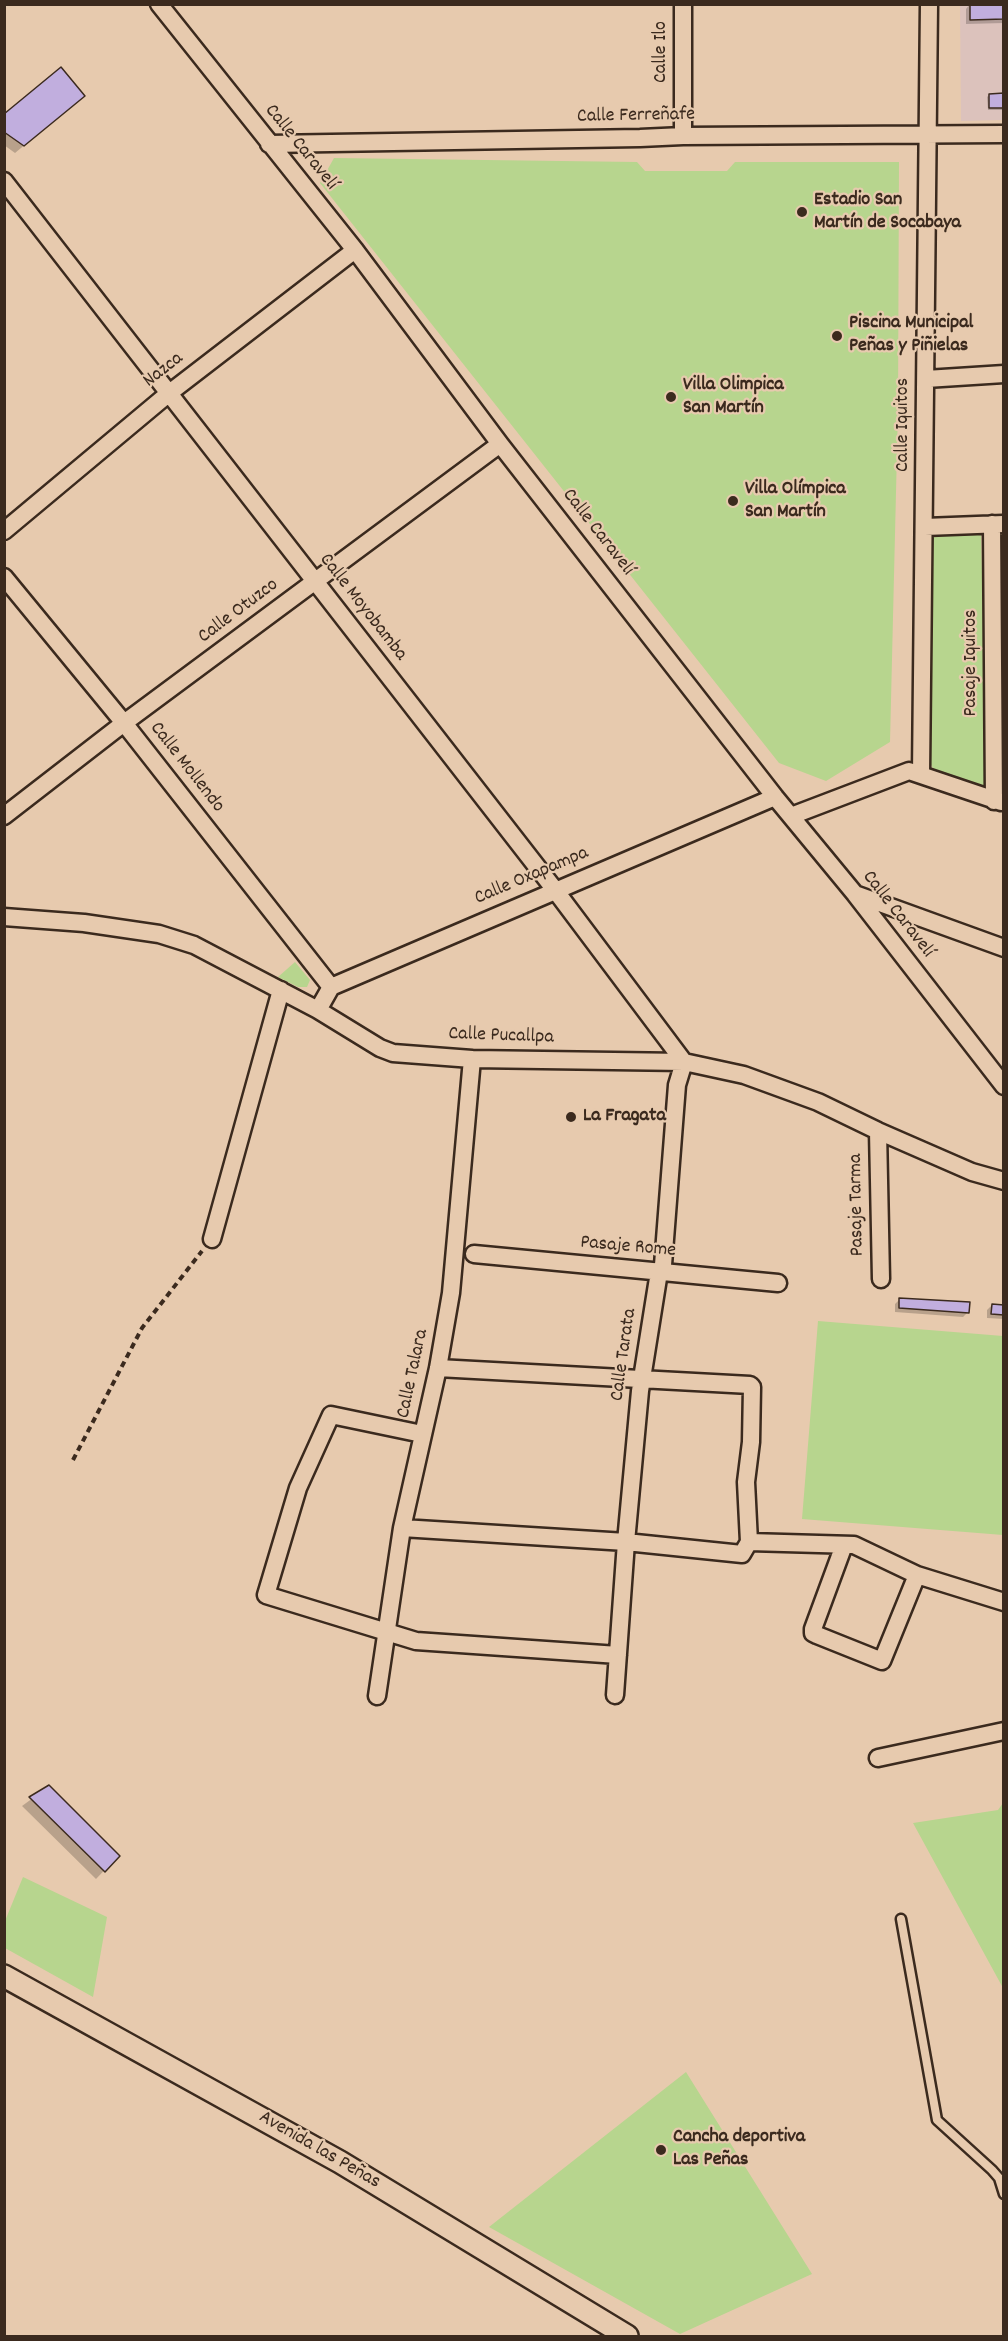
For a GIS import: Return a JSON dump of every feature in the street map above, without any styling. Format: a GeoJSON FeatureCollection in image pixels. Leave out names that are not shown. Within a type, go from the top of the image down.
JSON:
{"type":"FeatureCollection","features":[{"type":"Feature","properties":{"kind":"street","name":"Calle Caravelí"},"geometry":{"type":"LineString","coordinates":[[159,4],[355,250],[500,444],[1004,1086]]}},
{"type":"Feature","properties":{"kind":"street","name":"Calle Ilo"},"geometry":{"type":"LineString","coordinates":[[682,136],[683,4]]}},
{"type":"Feature","properties":{"kind":"street","name":"Calle Iquitos"},"geometry":{"type":"LineString","coordinates":[[921,773],[929,4]]}},
{"type":"Feature","properties":{"kind":"street","name":"Calle Ferreñafe"},"geometry":{"type":"LineString","coordinates":[[269,144],[682,136],[1004,134]]}},
{"type":"Feature","properties":{"kind":"street","name":"Calle Moyobamba"},"geometry":{"type":"LineString","coordinates":[[4,181],[555,890],[684,1062]]}},
{"type":"Feature","properties":{"kind":"street","name":"Nazca"},"geometry":{"type":"LineString","coordinates":[[4,531],[168,394],[355,250]]}},
{"type":"Feature","properties":{"kind":"street"},"geometry":{"type":"LineString","coordinates":[[926,379],[1004,374]]}},
{"type":"Feature","properties":{"kind":"street","name":"Calle Otuzco"},"geometry":{"type":"LineString","coordinates":[[4,816],[124,723],[500,444]]}},
{"type":"Feature","properties":{"kind":"street"},"geometry":{"type":"LineString","coordinates":[[925,527],[998,524]]}},
{"type":"Feature","properties":{"kind":"street","name":"Pasaje Iquitos"},"geometry":{"type":"LineString","coordinates":[[998,524],[999,802]]}},
{"type":"Feature","properties":{"kind":"street","name":"Calle Mollendo"},"geometry":{"type":"LineString","coordinates":[[4,577],[124,723],[331,987]]}},
{"type":"Feature","properties":{"kind":"street"},"geometry":{"type":"LineString","coordinates":[[791,816],[909,771],[921,773],[999,802]]}},
{"type":"Feature","properties":{"kind":"street","name":"Calle Oxapampa"},"geometry":{"type":"LineString","coordinates":[[331,987],[775,797]]}},
{"type":"Feature","properties":{"kind":"street"},"geometry":{"type":"LineString","coordinates":[[855,894],[1004,948]]}},
{"type":"Feature","properties":{"kind":"street","name":"Calle Pucallpa"},"geometry":{"type":"LineString","coordinates":[[4,917],[84,923],[159,934],[195,945],[318,1010],[363,1039],[393,1053],[472,1059],[684,1062],[744,1075],[774,1084],[818,1102],[972,1172],[1004,1181]]}},
{"type":"Feature","properties":{"kind":"street"},"geometry":{"type":"LineString","coordinates":[[318,1010],[331,987]]}},
{"type":"Feature","properties":{"kind":"street"},"geometry":{"type":"LineString","coordinates":[[212,1239],[281,990]]}},
{"type":"Feature","properties":{"kind":"street","name":"Calle Talara"},"geometry":{"type":"LineString","coordinates":[[377,1696],[402,1528],[438,1368],[452,1293],[472,1059]]}},
{"type":"Feature","properties":{"kind":"street","name":"Calle Tarata"},"geometry":{"type":"LineString","coordinates":[[615,1695],[641,1380],[659,1272],[663,1265],[677,1085],[684,1062]]}},
{"type":"Feature","properties":{"kind":"street","name":"Pasaje Tarma"},"geometry":{"type":"LineString","coordinates":[[878,1131],[880,1279]]}},
{"type":"Feature","properties":{"kind":"street","name":"Pasaje Rome"},"geometry":{"type":"LineString","coordinates":[[474,1254],[778,1282]]}},
{"type":"Feature","properties":{"kind":"street"},"geometry":{"type":"LineString","coordinates":[[402,1528],[626,1542],[742,1554],[749,1542],[746,1482],[751,1442],[752,1387],[750,1385],[438,1368]]}},
{"type":"Feature","properties":{"kind":"street"},"geometry":{"type":"LineString","coordinates":[[422,1434],[331,1415],[298,1488],[266,1595],[416,1641],[618,1655]]}},
{"type":"Feature","properties":{"kind":"street"},"geometry":{"type":"LineString","coordinates":[[749,1542],[854,1545],[916,1575],[1004,1602]]}},
{"type":"Feature","properties":{"kind":"street"},"geometry":{"type":"LineString","coordinates":[[844,1545],[813,1629],[813,1633],[817,1635],[882,1661],[916,1575]]}},
{"type":"Feature","properties":{"kind":"street"},"geometry":{"type":"LineString","coordinates":[[878,1758],[1004,1731]]}},
{"type":"Feature","properties":{"kind":"street","name":"Avenida las Peñas"},"geometry":{"type":"LineString","coordinates":[[4,1976],[340,2162],[627,2337]]}},
{"type":"Feature","properties":{"kind":"lane"},"geometry":{"type":"LineString","coordinates":[[902,1919],[937,2120],[993,2169],[999,2178],[1004,2194]]}},
{"type":"Feature","properties":{"kind":"path"},"geometry":{"type":"LineString","coordinates":[[73,1460],[142,1328],[212,1239]]}},
{"type":"Feature","properties":{"kind":"shaded area"},"geometry":{"type":"Polygon","coordinates":[[[960,5],[1003,5],[1003,120],[961,121],[960,5]]]}},
{"type":"Feature","properties":{"kind":"green space","name":"Villa Olímpica San Martín"},"geometry":{"type":"Polygon","coordinates":[[[334,158],[637,162],[645,171],[727,171],[735,162],[899,162],[898,409],[890,742],[826,781],[779,763],[320,183],[334,158]]]}},
{"type":"Feature","properties":{"kind":"green space"},"geometry":{"type":"Polygon","coordinates":[[[979,531],[981,536],[988,792],[935,772],[928,759],[931,538],[935,534],[979,531]]]}},
{"type":"Feature","properties":{"kind":"green space"},"geometry":{"type":"Polygon","coordinates":[[[295,962],[310,980],[307,987],[298,987],[278,977],[295,962]]]}},
{"type":"Feature","properties":{"kind":"green space"},"geometry":{"type":"Polygon","coordinates":[[[818,1321],[1003,1336],[1003,1535],[802,1519],[818,1321]]]}},
{"type":"Feature","properties":{"kind":"green space"},"geometry":{"type":"Polygon","coordinates":[[[1003,1803],[1003,1988],[913,1823],[998,1810],[1003,1803]]]}},
{"type":"Feature","properties":{"kind":"green space"},"geometry":{"type":"Polygon","coordinates":[[[23,1877],[107,1917],[93,1997],[5,1948],[5,1921],[23,1877]]]}},
{"type":"Feature","properties":{"kind":"green space","name":"Cancha deportiva Las Peñas"},"geometry":{"type":"Polygon","coordinates":[[[686,2072],[812,2274],[680,2334],[489,2227],[686,2072]]]}},
{"type":"Feature","properties":{"kind":"building"},"geometry":{"type":"Polygon","coordinates":[[[970,4],[1004,4],[1004,19],[970,20],[970,4]]]}},
{"type":"Feature","properties":{"kind":"building"},"geometry":{"type":"Polygon","coordinates":[[[61,67],[85,96],[24,146],[4,132],[4,114],[61,67]]]}},
{"type":"Feature","properties":{"kind":"building"},"geometry":{"type":"Polygon","coordinates":[[[1004,93],[1004,108],[989,108],[989,94],[1004,93]]]}},
{"type":"Feature","properties":{"kind":"building"},"geometry":{"type":"Polygon","coordinates":[[[899,1298],[970,1302],[969,1313],[899,1308],[899,1298]]]}},
{"type":"Feature","properties":{"kind":"building"},"geometry":{"type":"Polygon","coordinates":[[[992,1304],[1004,1305],[1004,1315],[991,1314],[992,1304]]]}},
{"type":"Feature","properties":{"kind":"building"},"geometry":{"type":"Polygon","coordinates":[[[49,1785],[120,1856],[105,1872],[29,1797],[49,1785]]]}},
{"type":"Feature","properties":{"kind":"place","name":"Estadio San Martín de Socabaya"},"geometry":{"type":"Point","coordinates":[802,212]}},
{"type":"Feature","properties":{"kind":"place","name":"Piscina Municipal Peñas y Piñielas"},"geometry":{"type":"Point","coordinates":[837,336]}},
{"type":"Feature","properties":{"kind":"place","name":"Villa Olimpica San Martín"},"geometry":{"type":"Point","coordinates":[671,397]}},
{"type":"Feature","properties":{"kind":"place","name":"Villa Olímpica San Martín"},"geometry":{"type":"Point","coordinates":[733,501]}},
{"type":"Feature","properties":{"kind":"place","name":"La Fragata"},"geometry":{"type":"Point","coordinates":[571,1117]}},
{"type":"Feature","properties":{"kind":"place","name":"Cancha deportiva Las Peñas"},"geometry":{"type":"Point","coordinates":[661,2150]}}]}
